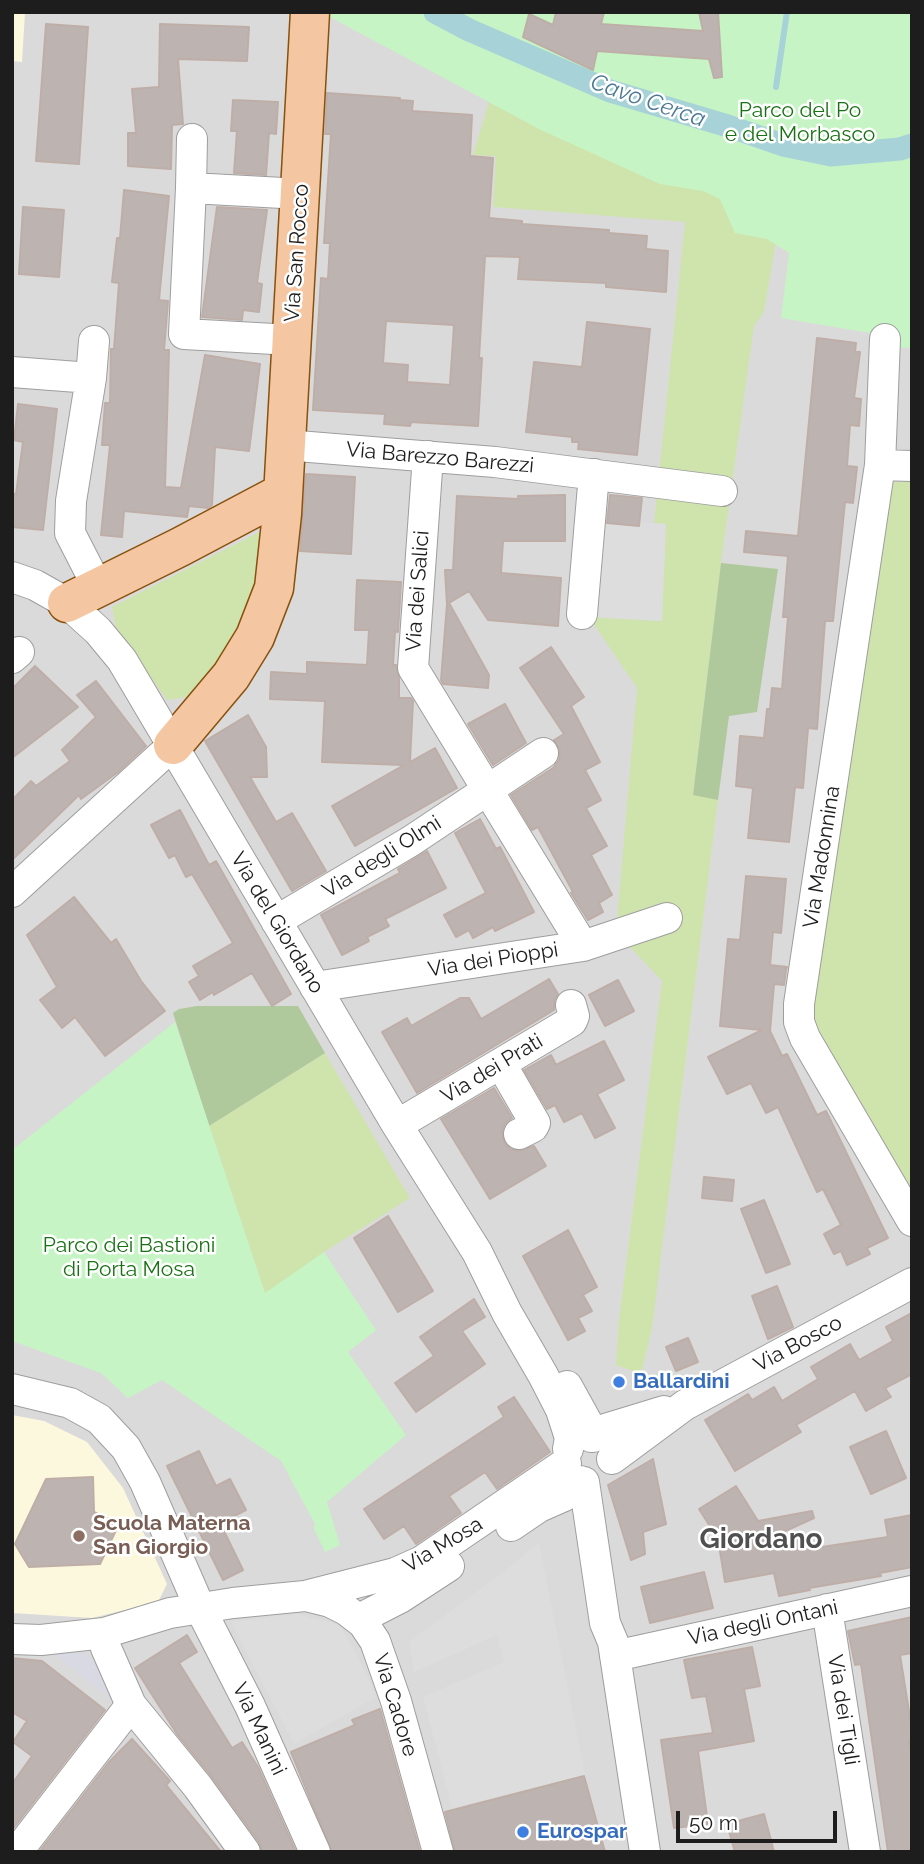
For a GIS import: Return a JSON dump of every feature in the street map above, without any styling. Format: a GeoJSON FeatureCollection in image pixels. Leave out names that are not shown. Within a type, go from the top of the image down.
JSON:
{"type":"FeatureCollection","features":[{"type":"Feature","properties":{"kind":"main road","name":"Via San Rocco"},"geometry":{"type":"LineString","coordinates":[[173,745],[231,676],[255,637],[274,588],[292,340],[310,12]]}},
{"type":"Feature","properties":{"kind":"main road"},"geometry":{"type":"LineString","coordinates":[[67,603],[282,493]]}},
{"type":"Feature","properties":{"kind":"street"},"geometry":{"type":"LineString","coordinates":[[192,139],[184,334],[292,340]]}},
{"type":"Feature","properties":{"kind":"street"},"geometry":{"type":"LineString","coordinates":[[191,188],[301,194]]}},
{"type":"Feature","properties":{"kind":"street","name":"Via Madonnina"},"geometry":{"type":"LineString","coordinates":[[885,339],[880,465],[799,1004],[799,1022],[805,1038],[912,1221]]}},
{"type":"Feature","properties":{"kind":"street"},"geometry":{"type":"LineString","coordinates":[[94,341],[91,378],[71,501],[70,533],[90,573],[102,586]]}},
{"type":"Feature","properties":{"kind":"street"},"geometry":{"type":"LineString","coordinates":[[12,372],[91,378]]}},
{"type":"Feature","properties":{"kind":"street","name":"Via Barezzo Barezzi"},"geometry":{"type":"LineString","coordinates":[[285,445],[495,462],[722,491]]}},
{"type":"Feature","properties":{"kind":"street","name":"Via dei Salici"},"geometry":{"type":"LineString","coordinates":[[428,456],[413,668],[583,946]]}},
{"type":"Feature","properties":{"kind":"street"},"geometry":{"type":"LineString","coordinates":[[880,465],[912,466]]}},
{"type":"Feature","properties":{"kind":"street"},"geometry":{"type":"LineString","coordinates":[[582,614],[594,474]]}},
{"type":"Feature","properties":{"kind":"street","name":"Via del Giordano"},"geometry":{"type":"LineString","coordinates":[[12,576],[35,584],[67,603],[98,631],[122,660],[397,1125],[477,1252],[507,1313],[543,1374],[561,1410],[570,1438],[587,1461],[605,1623],[614,1649],[645,1852]]}},
{"type":"Feature","properties":{"kind":"street"},"geometry":{"type":"LineString","coordinates":[[12,892],[173,745]]}},
{"type":"Feature","properties":{"kind":"street"},"geometry":{"type":"LineString","coordinates":[[487,790],[543,753]]}},
{"type":"Feature","properties":{"kind":"street","name":"Via degli Olmi"},"geometry":{"type":"LineString","coordinates":[[276,921],[400,848],[487,790]]}},
{"type":"Feature","properties":{"kind":"street","name":"Via dei Pioppi"},"geometry":{"type":"LineString","coordinates":[[315,986],[583,946],[667,918]]}},
{"type":"Feature","properties":{"kind":"street","name":"Via dei Prati"},"geometry":{"type":"LineString","coordinates":[[397,1125],[572,1021],[574,1016],[571,1005]]}},
{"type":"Feature","properties":{"kind":"street"},"geometry":{"type":"LineString","coordinates":[[501,1063],[535,1123],[533,1127],[519,1134]]}},
{"type":"Feature","properties":{"kind":"street","name":"Via Bosco"},"geometry":{"type":"LineString","coordinates":[[587,1461],[605,1429],[685,1405],[912,1283]]}},
{"type":"Feature","properties":{"kind":"street","name":"Via Manini"},"geometry":{"type":"LineString","coordinates":[[12,1389],[70,1403],[99,1419],[126,1448],[145,1482],[200,1608],[250,1706],[315,1852]]}},
{"type":"Feature","properties":{"kind":"street"},"geometry":{"type":"LineString","coordinates":[[354,1616],[400,1598],[540,1507],[564,1496],[587,1461]]}},
{"type":"Feature","properties":{"kind":"street","name":"Via Mosa"},"geometry":{"type":"LineString","coordinates":[[12,1639],[41,1640],[104,1633],[170,1613],[305,1596],[395,1573],[422,1561],[587,1461]]}},
{"type":"Feature","properties":{"kind":"street"},"geometry":{"type":"LineString","coordinates":[[354,1616],[354,1599],[363,1589],[395,1573]]}},
{"type":"Feature","properties":{"kind":"street","name":"Via degli Ontani"},"geometry":{"type":"LineString","coordinates":[[614,1649],[912,1591]]}},
{"type":"Feature","properties":{"kind":"street"},"geometry":{"type":"LineString","coordinates":[[305,1596],[330,1602],[354,1616]]}},
{"type":"Feature","properties":{"kind":"street","name":"Via dei Tigli"},"geometry":{"type":"LineString","coordinates":[[827,1609],[865,1852]]}},
{"type":"Feature","properties":{"kind":"street","name":"Via Cadore"},"geometry":{"type":"LineString","coordinates":[[354,1616],[375,1641],[396,1701],[438,1852]]}},
{"type":"Feature","properties":{"kind":"street"},"geometry":{"type":"LineString","coordinates":[[104,1633],[106,1648],[131,1705],[198,1787],[245,1852]]}},
{"type":"Feature","properties":{"kind":"street"},"geometry":{"type":"LineString","coordinates":[[17,1852],[131,1705]]}},
{"type":"Feature","properties":{"kind":"shaded area"},"geometry":{"type":"Polygon","coordinates":[[[12,12],[743,12],[912,231],[912,1852],[12,1852],[12,12]]]}},
{"type":"Feature","properties":{"kind":"shaded area"},"geometry":{"type":"Polygon","coordinates":[[[12,12],[25,12],[22,62],[12,61],[12,12]]]}},
{"type":"Feature","properties":{"kind":"shaded area"},"geometry":{"type":"Polygon","coordinates":[[[594,520],[666,524],[662,621],[589,617],[594,520]]]}},
{"type":"Feature","properties":{"kind":"shaded area","name":"Scuola Materna San Giorgio"},"geometry":{"type":"Polygon","coordinates":[[[12,1415],[44,1421],[87,1442],[123,1488],[167,1584],[158,1602],[92,1618],[12,1613],[12,1415]]]}},
{"type":"Feature","properties":{"kind":"shaded area"},"geometry":{"type":"Polygon","coordinates":[[[539,1542],[585,1775],[452,1808],[423,1697],[504,1662],[497,1635],[414,1672],[409,1642],[539,1542]]]}},
{"type":"Feature","properties":{"kind":"shaded area"},"geometry":{"type":"Polygon","coordinates":[[[297,1614],[339,1625],[357,1655],[376,1697],[294,1744],[231,1622],[297,1614]]]}},
{"type":"Feature","properties":{"kind":"shaded area"},"geometry":{"type":"Polygon","coordinates":[[[80,1653],[97,1663],[118,1704],[54,1654],[80,1653]]]}},
{"type":"Feature","properties":{"kind":"green space","name":"Parco del Po e del Morbasco"},"geometry":{"type":"Polygon","coordinates":[[[268,12],[912,12],[912,348],[895,347],[870,333],[781,318],[789,253],[767,239],[735,233],[720,199],[703,191],[660,184],[541,130],[328,16],[268,12]]]}},
{"type":"Feature","properties":{"kind":"green space"},"geometry":{"type":"Polygon","coordinates":[[[489,102],[782,206],[764,312],[754,326],[693,794],[718,800],[652,1329],[641,1374],[616,1365],[619,1319],[662,981],[616,932],[637,688],[589,617],[661,621],[666,524],[654,523],[685,222],[493,207],[496,156],[473,155],[489,102]]]}},
{"type":"Feature","properties":{"kind":"green space"},"geometry":{"type":"Polygon","coordinates":[[[891,482],[912,482],[912,1194],[809,1019],[891,482]]]}},
{"type":"Feature","properties":{"kind":"green space"},"geometry":{"type":"Polygon","coordinates":[[[267,528],[258,578],[231,643],[194,696],[167,700],[116,628],[112,607],[267,528]]]}},
{"type":"Feature","properties":{"kind":"green space"},"geometry":{"type":"Polygon","coordinates":[[[721,563],[778,569],[757,712],[729,716],[718,800],[693,795],[721,563]]]}},
{"type":"Feature","properties":{"kind":"green space"},"geometry":{"type":"Polygon","coordinates":[[[197,1006],[298,1006],[325,1053],[209,1126],[173,1013],[179,1009],[197,1006]]]}},
{"type":"Feature","properties":{"kind":"green space","name":"Parco dei Bastioni di Porta Mosa"},"geometry":{"type":"Polygon","coordinates":[[[175,1022],[265,1293],[324,1252],[376,1330],[348,1352],[406,1435],[327,1502],[340,1545],[325,1552],[314,1529],[315,1524],[281,1461],[162,1380],[128,1398],[101,1373],[12,1341],[12,1150],[175,1022]]]}},
{"type":"Feature","properties":{"kind":"green space"},"geometry":{"type":"Polygon","coordinates":[[[325,1053],[410,1198],[324,1252],[265,1294],[209,1126],[325,1053]]]}},
{"type":"Feature","properties":{"kind":"building"},"geometry":{"type":"Polygon","coordinates":[[[556,12],[604,12],[601,24],[703,31],[699,12],[718,12],[722,77],[714,78],[709,59],[597,51],[593,70],[523,37],[529,14],[553,25],[556,12]]]}},
{"type":"Feature","properties":{"kind":"building"},"geometry":{"type":"Polygon","coordinates":[[[46,24],[88,27],[79,164],[36,161],[46,24]]]}},
{"type":"Feature","properties":{"kind":"building"},"geometry":{"type":"Polygon","coordinates":[[[160,24],[249,27],[247,61],[178,59],[183,124],[172,125],[171,169],[128,166],[128,133],[136,133],[132,89],[159,87],[160,24]]]}},
{"type":"Feature","properties":{"kind":"building"},"geometry":{"type":"Polygon","coordinates":[[[327,93],[400,98],[399,100],[413,101],[412,111],[472,115],[470,156],[493,158],[489,218],[522,221],[522,224],[609,230],[609,233],[647,236],[646,249],[668,251],[666,292],[606,287],[606,283],[518,279],[520,257],[485,256],[478,426],[411,422],[410,426],[384,424],[385,414],[313,410],[321,278],[328,279],[330,243],[324,243],[331,134],[325,134],[327,93]],[[386,321],[383,363],[408,365],[407,382],[450,385],[454,325],[386,321]]]}},
{"type":"Feature","properties":{"kind":"building"},"geometry":{"type":"Polygon","coordinates":[[[233,100],[278,102],[276,134],[269,133],[266,175],[234,173],[237,131],[231,131],[233,100]]]}},
{"type":"Feature","properties":{"kind":"building"},"geometry":{"type":"Polygon","coordinates":[[[124,190],[169,196],[159,300],[168,301],[164,350],[169,350],[165,487],[181,488],[205,355],[260,364],[249,451],[215,447],[212,505],[208,508],[189,506],[187,517],[124,511],[122,537],[101,535],[110,445],[102,445],[105,403],[110,403],[111,349],[114,349],[119,283],[112,282],[117,238],[120,238],[124,190]]]}},
{"type":"Feature","properties":{"kind":"building"},"geometry":{"type":"Polygon","coordinates":[[[23,207],[64,210],[59,277],[19,274],[23,207]]]}},
{"type":"Feature","properties":{"kind":"building"},"geometry":{"type":"Polygon","coordinates":[[[217,207],[267,210],[257,283],[262,284],[259,312],[243,310],[242,320],[202,317],[217,207]]]}},
{"type":"Feature","properties":{"kind":"building"},"geometry":{"type":"Polygon","coordinates":[[[587,322],[650,329],[637,455],[578,449],[579,442],[572,442],[572,437],[526,432],[534,362],[582,367],[587,322]]]}},
{"type":"Feature","properties":{"kind":"building"},"geometry":{"type":"Polygon","coordinates":[[[817,338],[856,343],[855,352],[860,352],[854,398],[861,399],[859,426],[850,425],[847,466],[857,467],[853,503],[845,502],[833,621],[825,621],[817,729],[808,728],[803,788],[795,787],[789,842],[748,838],[753,788],[736,786],[740,736],[764,738],[772,688],[782,689],[788,617],[783,617],[788,556],[744,552],[746,531],[798,536],[817,338]]]}},
{"type":"Feature","properties":{"kind":"building"},"geometry":{"type":"Polygon","coordinates":[[[18,404],[57,409],[43,530],[12,527],[12,494],[16,494],[23,442],[14,440],[18,404]]]}},
{"type":"Feature","properties":{"kind":"building"},"geometry":{"type":"Polygon","coordinates":[[[306,474],[355,477],[351,554],[300,551],[306,474]]]}},
{"type":"Feature","properties":{"kind":"building"},"geometry":{"type":"Polygon","coordinates":[[[565,495],[565,541],[503,541],[501,573],[561,578],[558,626],[488,620],[469,591],[449,603],[489,675],[488,688],[443,684],[441,680],[447,604],[445,570],[453,570],[457,496],[518,499],[518,496],[565,495]]]}},
{"type":"Feature","properties":{"kind":"building"},"geometry":{"type":"Polygon","coordinates":[[[610,495],[642,498],[639,526],[607,523],[610,495]]]}},
{"type":"Feature","properties":{"kind":"building"},"geometry":{"type":"Polygon","coordinates":[[[357,580],[401,582],[393,665],[396,665],[399,678],[399,698],[411,698],[413,701],[410,762],[435,748],[457,788],[355,846],[332,806],[404,765],[322,762],[325,701],[270,699],[271,672],[307,674],[307,662],[367,665],[369,630],[355,630],[357,580]]]}},
{"type":"Feature","properties":{"kind":"building"},"geometry":{"type":"Polygon","coordinates":[[[551,647],[584,697],[571,706],[600,762],[585,770],[601,800],[586,808],[607,846],[591,855],[612,895],[599,903],[603,912],[588,920],[571,893],[573,892],[538,827],[532,830],[511,795],[553,768],[559,760],[560,751],[554,740],[564,734],[520,668],[551,647]]]}},
{"type":"Feature","properties":{"kind":"building"},"geometry":{"type":"Polygon","coordinates":[[[35,666],[78,707],[12,758],[12,689],[35,666]]]}},
{"type":"Feature","properties":{"kind":"building"},"geometry":{"type":"Polygon","coordinates":[[[96,681],[146,746],[118,772],[81,799],[79,795],[12,860],[12,800],[31,781],[36,786],[70,761],[62,750],[96,717],[77,695],[96,681]]]}},
{"type":"Feature","properties":{"kind":"building"},"geometry":{"type":"Polygon","coordinates":[[[505,704],[526,743],[493,765],[468,724],[505,704]]]}},
{"type":"Feature","properties":{"kind":"building"},"geometry":{"type":"Polygon","coordinates":[[[248,715],[266,747],[267,777],[250,777],[276,822],[292,813],[326,871],[292,891],[205,741],[248,715]]]}},
{"type":"Feature","properties":{"kind":"building"},"geometry":{"type":"Polygon","coordinates":[[[180,810],[209,865],[216,861],[291,994],[272,1006],[252,973],[200,1000],[189,982],[199,976],[193,966],[233,943],[192,874],[186,877],[175,855],[169,858],[151,825],[180,810]]]}},
{"type":"Feature","properties":{"kind":"building"},"geometry":{"type":"Polygon","coordinates":[[[480,819],[496,849],[500,847],[534,912],[495,931],[493,927],[473,938],[469,930],[456,937],[444,915],[486,893],[455,833],[480,819]]]}},
{"type":"Feature","properties":{"kind":"building"},"geometry":{"type":"Polygon","coordinates":[[[427,851],[446,888],[385,919],[389,926],[367,937],[369,941],[342,955],[321,915],[400,873],[398,869],[427,851]]]}},
{"type":"Feature","properties":{"kind":"building"},"geometry":{"type":"Polygon","coordinates":[[[746,876],[786,879],[781,933],[773,932],[770,965],[787,967],[784,985],[774,984],[770,1031],[782,1056],[787,1054],[817,1115],[826,1111],[888,1238],[867,1248],[870,1254],[847,1265],[841,1251],[834,1254],[824,1234],[841,1225],[823,1189],[817,1192],[778,1107],[766,1113],[751,1083],[727,1094],[708,1057],[762,1030],[720,1026],[728,939],[740,940],[746,876]]]}},
{"type":"Feature","properties":{"kind":"building"},"geometry":{"type":"Polygon","coordinates":[[[74,897],[111,943],[116,939],[141,981],[165,1011],[105,1056],[75,1017],[62,1028],[40,1000],[57,987],[27,935],[74,897]]]}},
{"type":"Feature","properties":{"kind":"building"},"geometry":{"type":"Polygon","coordinates":[[[549,979],[558,994],[554,1001],[554,1010],[417,1093],[382,1032],[407,1018],[411,1026],[460,998],[469,998],[481,1019],[549,979]]]}},
{"type":"Feature","properties":{"kind":"building"},"geometry":{"type":"Polygon","coordinates":[[[618,980],[634,1011],[605,1026],[589,995],[618,980]]]}},
{"type":"Feature","properties":{"kind":"building"},"geometry":{"type":"Polygon","coordinates":[[[604,1041],[624,1080],[597,1094],[615,1128],[595,1138],[582,1113],[564,1122],[555,1105],[547,1109],[524,1070],[551,1055],[556,1065],[604,1041]]]}},
{"type":"Feature","properties":{"kind":"building"},"geometry":{"type":"Polygon","coordinates":[[[494,1088],[512,1118],[505,1124],[502,1132],[504,1142],[510,1149],[517,1151],[534,1146],[546,1166],[490,1199],[441,1119],[494,1088]]]}},
{"type":"Feature","properties":{"kind":"building"},"geometry":{"type":"Polygon","coordinates":[[[704,1177],[734,1180],[732,1201],[702,1198],[704,1177]]]}},
{"type":"Feature","properties":{"kind":"building"},"geometry":{"type":"Polygon","coordinates":[[[764,1200],[790,1264],[766,1273],[741,1209],[764,1200]]]}},
{"type":"Feature","properties":{"kind":"building"},"geometry":{"type":"Polygon","coordinates":[[[388,1216],[433,1291],[398,1312],[354,1238],[388,1216]]]}},
{"type":"Feature","properties":{"kind":"building"},"geometry":{"type":"Polygon","coordinates":[[[568,1230],[597,1287],[583,1295],[592,1311],[578,1318],[585,1331],[568,1340],[523,1256],[568,1230]]]}},
{"type":"Feature","properties":{"kind":"building"},"geometry":{"type":"Polygon","coordinates":[[[777,1286],[793,1327],[768,1339],[752,1296],[777,1286]]]}},
{"type":"Feature","properties":{"kind":"building"},"geometry":{"type":"Polygon","coordinates":[[[474,1299],[485,1317],[462,1331],[485,1364],[416,1412],[395,1383],[434,1356],[420,1337],[474,1299]]]}},
{"type":"Feature","properties":{"kind":"building"},"geometry":{"type":"Polygon","coordinates":[[[912,1313],[912,1374],[885,1388],[891,1397],[866,1411],[855,1391],[796,1425],[801,1432],[735,1471],[705,1420],[748,1394],[752,1400],[774,1387],[782,1401],[818,1379],[811,1367],[850,1344],[859,1360],[893,1341],[886,1327],[912,1313]]]}},
{"type":"Feature","properties":{"kind":"building"},"geometry":{"type":"Polygon","coordinates":[[[688,1338],[698,1362],[676,1371],[666,1347],[688,1338]]]}},
{"type":"Feature","properties":{"kind":"building"},"geometry":{"type":"Polygon","coordinates":[[[514,1397],[550,1452],[497,1489],[485,1472],[449,1496],[461,1513],[416,1544],[404,1526],[384,1539],[364,1509],[504,1417],[498,1407],[514,1397]]]}},
{"type":"Feature","properties":{"kind":"building"},"geometry":{"type":"Polygon","coordinates":[[[886,1431],[906,1478],[871,1494],[850,1447],[886,1431]]]}},
{"type":"Feature","properties":{"kind":"building"},"geometry":{"type":"Polygon","coordinates":[[[199,1451],[216,1486],[230,1479],[246,1510],[220,1523],[243,1570],[223,1580],[167,1466],[199,1451]]]}},
{"type":"Feature","properties":{"kind":"building"},"geometry":{"type":"Polygon","coordinates":[[[653,1459],[666,1524],[643,1532],[645,1554],[631,1560],[608,1485],[653,1459]]]}},
{"type":"Feature","properties":{"kind":"building"},"geometry":{"type":"Polygon","coordinates":[[[93,1477],[94,1512],[119,1524],[100,1564],[29,1567],[15,1544],[46,1479],[93,1477]]]}},
{"type":"Feature","properties":{"kind":"building"},"geometry":{"type":"Polygon","coordinates":[[[736,1486],[758,1521],[812,1511],[814,1518],[781,1533],[783,1541],[800,1538],[802,1550],[888,1537],[885,1520],[912,1515],[912,1567],[880,1573],[881,1576],[779,1596],[774,1573],[725,1582],[718,1539],[699,1509],[736,1486]]]}},
{"type":"Feature","properties":{"kind":"building"},"geometry":{"type":"Polygon","coordinates":[[[704,1572],[713,1608],[650,1623],[641,1587],[704,1572]]]}},
{"type":"Feature","properties":{"kind":"building"},"geometry":{"type":"Polygon","coordinates":[[[912,1617],[912,1653],[900,1655],[912,1730],[912,1740],[909,1741],[912,1759],[912,1852],[888,1852],[861,1664],[855,1665],[848,1631],[912,1617]]]}},
{"type":"Feature","properties":{"kind":"building"},"geometry":{"type":"Polygon","coordinates":[[[187,1635],[197,1652],[179,1663],[232,1748],[242,1742],[258,1767],[296,1852],[262,1852],[259,1842],[177,1734],[135,1668],[187,1635]]]}},
{"type":"Feature","properties":{"kind":"building"},"geometry":{"type":"Polygon","coordinates":[[[752,1647],[760,1686],[744,1689],[754,1741],[698,1751],[708,1824],[674,1828],[661,1740],[713,1733],[706,1696],[692,1698],[684,1660],[752,1647]]]}},
{"type":"Feature","properties":{"kind":"building"},"geometry":{"type":"Polygon","coordinates":[[[12,1658],[42,1661],[105,1710],[12,1830],[12,1784],[32,1756],[13,1742],[27,1721],[12,1712],[12,1658]]]}},
{"type":"Feature","properties":{"kind":"building"},"geometry":{"type":"Polygon","coordinates":[[[380,1709],[420,1852],[332,1852],[291,1752],[355,1725],[352,1720],[380,1709]]]}},
{"type":"Feature","properties":{"kind":"building"},"geometry":{"type":"Polygon","coordinates":[[[132,1739],[170,1781],[166,1785],[221,1852],[39,1852],[109,1762],[132,1739]]]}},
{"type":"Feature","properties":{"kind":"building","name":"Eurospar"},"geometry":{"type":"Polygon","coordinates":[[[584,1776],[605,1852],[455,1852],[445,1812],[584,1776]]]}},
{"type":"Feature","properties":{"kind":"building"},"geometry":{"type":"Polygon","coordinates":[[[764,1814],[774,1852],[735,1852],[727,1824],[764,1814]]]}},
{"type":"Feature","properties":{"kind":"waterway","name":"Cavo Cerca"},"geometry":{"type":"LineString","coordinates":[[435,12],[469,30],[610,91],[783,145],[831,155],[900,149],[912,145]]}},
{"type":"Feature","properties":{"kind":"waterway"},"geometry":{"type":"LineString","coordinates":[[776,87],[787,12]]}},
{"type":"Feature","properties":{"kind":"place","name":"Ballardini"},"geometry":{"type":"Point","coordinates":[619,1382]}},
{"type":"Feature","properties":{"kind":"place","name":"Scuola Materna San Giorgio"},"geometry":{"type":"Point","coordinates":[79,1536]}},
{"type":"Feature","properties":{"kind":"place","name":"Eurospar"},"geometry":{"type":"Point","coordinates":[523,1832]}},
{"type":"Feature","properties":{"kind":"district","name":"Giordano"},"geometry":{"type":"Point","coordinates":[761,1540]}}]}
